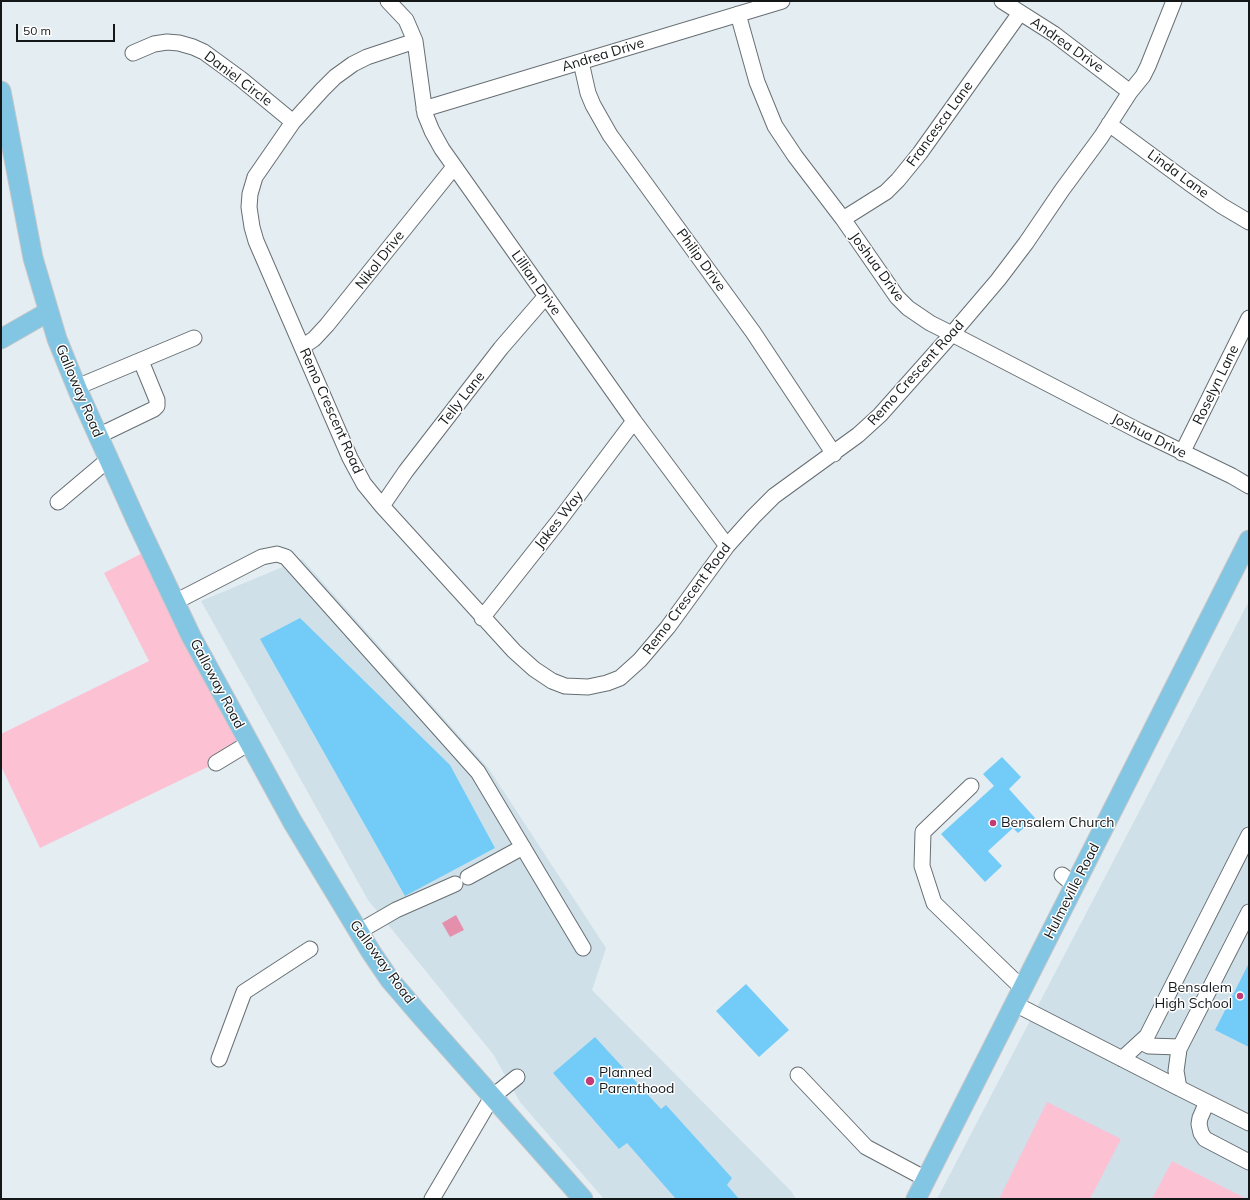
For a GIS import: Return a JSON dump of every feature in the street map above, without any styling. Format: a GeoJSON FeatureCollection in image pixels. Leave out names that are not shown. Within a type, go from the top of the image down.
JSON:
{"type":"FeatureCollection","features":[{"type":"Feature","properties":{"kind":"main road","name":"Galloway Road"},"geometry":{"type":"LineString","coordinates":[[1,91],[33,258],[57,339],[98,436],[191,636],[292,821],[370,952],[390,980],[583,1199]]}},
{"type":"Feature","properties":{"kind":"main road"},"geometry":{"type":"LineString","coordinates":[[1,339],[48,312]]}},
{"type":"Feature","properties":{"kind":"main road","name":"Hulmeville Road"},"geometry":{"type":"LineString","coordinates":[[916,1199],[1019,996],[1068,880],[1249,540]]}},
{"type":"Feature","properties":{"kind":"street","name":"Lillian Drive"},"geometry":{"type":"LineString","coordinates":[[388,1],[406,20],[416,41],[424,109],[432,131],[454,167],[634,421],[727,546]]}},
{"type":"Feature","properties":{"kind":"street","name":"Andrea Drive"},"geometry":{"type":"LineString","coordinates":[[424,109],[782,1]]}},
{"type":"Feature","properties":{"kind":"street","name":"Andrea Drive"},"geometry":{"type":"LineString","coordinates":[[1002,1],[1054,34],[1130,92]]}},
{"type":"Feature","properties":{"kind":"street","name":"Remo Crescent Road"},"geometry":{"type":"LineString","coordinates":[[416,41],[367,57],[352,64],[335,77],[293,122],[255,177],[250,194],[249,207],[252,226],[256,241],[350,458],[364,484],[482,618],[514,651],[534,669],[552,681],[565,686],[578,688],[607,683],[620,678],[640,660],[668,627],[727,546],[753,516],[774,496],[834,454],[858,435],[880,414],[952,334],[998,280],[1026,243],[1130,92],[1143,76],[1174,1]]}},
{"type":"Feature","properties":{"kind":"street","name":"Francesca Lane"},"geometry":{"type":"LineString","coordinates":[[843,219],[886,192],[898,180],[920,153],[1020,13]]}},
{"type":"Feature","properties":{"kind":"street","name":"Joshua Drive"},"geometry":{"type":"LineString","coordinates":[[738,14],[757,82],[775,126],[843,219],[893,291],[908,308],[930,323],[1249,486]]}},
{"type":"Feature","properties":{"kind":"street","name":"Daniel Circle"},"geometry":{"type":"LineString","coordinates":[[133,53],[154,44],[167,42],[179,43],[193,47],[204,52],[241,79],[293,122]]}},
{"type":"Feature","properties":{"kind":"street","name":"Philip Drive"},"geometry":{"type":"LineString","coordinates":[[581,62],[592,105],[610,136],[753,332],[834,454]]}},
{"type":"Feature","properties":{"kind":"street","name":"Linda Lane"},"geometry":{"type":"LineString","coordinates":[[1109,124],[1189,183],[1222,206],[1249,222]]}},
{"type":"Feature","properties":{"kind":"street","name":"Nikol Drive"},"geometry":{"type":"LineString","coordinates":[[302,346],[314,339],[327,326],[454,167]]}},
{"type":"Feature","properties":{"kind":"street","name":"Telly Lane"},"geometry":{"type":"LineString","coordinates":[[382,506],[406,471],[501,348],[546,296]]}},
{"type":"Feature","properties":{"kind":"street","name":"Roselyn Lane"},"geometry":{"type":"LineString","coordinates":[[1182,453],[1249,318]]}},
{"type":"Feature","properties":{"kind":"street"},"geometry":{"type":"LineString","coordinates":[[77,387],[194,338]]}},
{"type":"Feature","properties":{"kind":"street"},"geometry":{"type":"LineString","coordinates":[[98,436],[154,409],[157,406],[158,400],[141,361]]}},
{"type":"Feature","properties":{"kind":"street","name":"Jakes Way"},"geometry":{"type":"LineString","coordinates":[[482,618],[558,522],[634,421]]}},
{"type":"Feature","properties":{"kind":"street"},"geometry":{"type":"LineString","coordinates":[[58,502],[109,459]]}},
{"type":"Feature","properties":{"kind":"street"},"geometry":{"type":"LineString","coordinates":[[175,602],[262,557],[277,554],[286,557],[478,772],[583,948]]}},
{"type":"Feature","properties":{"kind":"street"},"geometry":{"type":"LineString","coordinates":[[216,763],[249,743]]}},
{"type":"Feature","properties":{"kind":"street"},"geometry":{"type":"LineString","coordinates":[[971,786],[923,832],[922,866],[934,903],[1019,996],[1122,1059],[1249,1123]]}},
{"type":"Feature","properties":{"kind":"street"},"geometry":{"type":"LineString","coordinates":[[1122,1059],[1147,1036],[1249,836]]}},
{"type":"Feature","properties":{"kind":"street"},"geometry":{"type":"LineString","coordinates":[[468,877],[524,847]]}},
{"type":"Feature","properties":{"kind":"street"},"geometry":{"type":"LineString","coordinates":[[358,932],[396,910],[455,884]]}},
{"type":"Feature","properties":{"kind":"street"},"geometry":{"type":"LineString","coordinates":[[1179,1088],[1176,1071],[1180,1047],[1249,912]]}},
{"type":"Feature","properties":{"kind":"street"},"geometry":{"type":"LineString","coordinates":[[219,1060],[244,992],[310,949]]}},
{"type":"Feature","properties":{"kind":"street"},"geometry":{"type":"LineString","coordinates":[[1141,1042],[1149,1046],[1180,1047]]}},
{"type":"Feature","properties":{"kind":"street"},"geometry":{"type":"LineString","coordinates":[[798,1075],[866,1147],[926,1179]]}},
{"type":"Feature","properties":{"kind":"street"},"geometry":{"type":"LineString","coordinates":[[432,1199],[492,1097],[516,1077]]}},
{"type":"Feature","properties":{"kind":"street"},"geometry":{"type":"LineString","coordinates":[[1207,1102],[1200,1118],[1200,1133],[1205,1139],[1249,1162]]}},
{"type":"Feature","properties":{"kind":"shaded area"},"geometry":{"type":"Polygon","coordinates":[[[150,549],[249,743],[216,763],[40,848],[1,766],[1,734],[149,661],[104,573],[150,549]]]}},
{"type":"Feature","properties":{"kind":"shaded area"},"geometry":{"type":"Polygon","coordinates":[[[302,559],[489,769],[606,948],[592,990],[791,1191],[796,1199],[604,1199],[520,1102],[493,1054],[368,900],[201,601],[302,559]]]}},
{"type":"Feature","properties":{"kind":"shaded area"},"geometry":{"type":"Polygon","coordinates":[[[1249,601],[1249,1199],[937,1199],[1249,601]]]}},
{"type":"Feature","properties":{"kind":"shaded area"},"geometry":{"type":"Polygon","coordinates":[[[456,915],[464,930],[450,937],[442,923],[456,915]]]}},
{"type":"Feature","properties":{"kind":"shaded area"},"geometry":{"type":"Polygon","coordinates":[[[1047,1102],[1121,1139],[1090,1199],[999,1199],[1047,1102]]]}},
{"type":"Feature","properties":{"kind":"shaded area"},"geometry":{"type":"Polygon","coordinates":[[[1172,1161],[1247,1199],[1152,1199],[1172,1161]]]}},
{"type":"Feature","properties":{"kind":"building"},"geometry":{"type":"Polygon","coordinates":[[[300,618],[450,765],[495,848],[405,896],[260,639],[300,618]]]}},
{"type":"Feature","properties":{"kind":"building"},"geometry":{"type":"Polygon","coordinates":[[[1002,757],[1021,777],[1009,789],[1035,818],[1018,833],[1013,828],[988,851],[1002,866],[985,882],[941,834],[994,786],[983,774],[1002,757]]]}},
{"type":"Feature","properties":{"kind":"building","name":"Bensalem High School"},"geometry":{"type":"Polygon","coordinates":[[[1249,963],[1249,1047],[1215,1030],[1249,963]]]}},
{"type":"Feature","properties":{"kind":"building"},"geometry":{"type":"Polygon","coordinates":[[[746,984],[789,1030],[759,1057],[716,1011],[746,984]]]}},
{"type":"Feature","properties":{"kind":"building"},"geometry":{"type":"Polygon","coordinates":[[[595,1037],[661,1109],[666,1105],[732,1178],[727,1185],[739,1199],[676,1199],[627,1143],[619,1149],[553,1073],[595,1037]]]}},
{"type":"Feature","properties":{"kind":"place","name":"Bensalem Church"},"geometry":{"type":"Point","coordinates":[993,823]}},
{"type":"Feature","properties":{"kind":"place","name":"Bensalem High School"},"geometry":{"type":"Point","coordinates":[1240,996]}},
{"type":"Feature","properties":{"kind":"place","name":"Planned Parenthood"},"geometry":{"type":"Point","coordinates":[590,1081]}}]}
